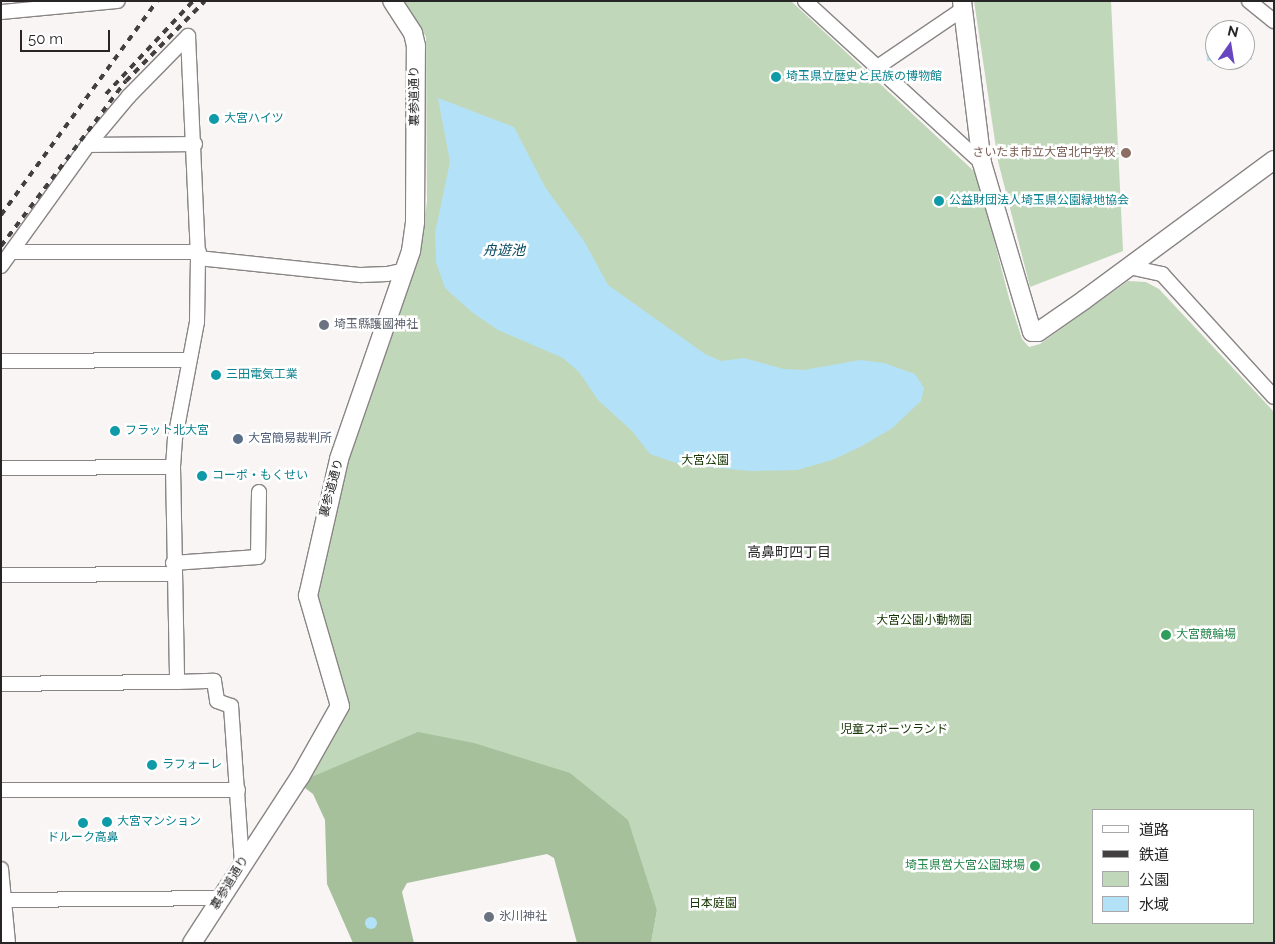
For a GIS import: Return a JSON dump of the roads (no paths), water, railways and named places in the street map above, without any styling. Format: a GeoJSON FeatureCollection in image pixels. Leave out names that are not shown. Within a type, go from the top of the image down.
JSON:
{"type":"FeatureCollection","features":[{"type":"Feature","properties":{"kind":"street"},"geometry":{"type":"LineString","coordinates":[[1,12],[117,1]]}},
{"type":"Feature","properties":{"kind":"street","name":"裏参道通り"},"geometry":{"type":"LineString","coordinates":[[192,943],[330,729],[340,706],[308,596],[339,459],[406,270],[415,222],[416,46],[413,33],[392,1]]}},
{"type":"Feature","properties":{"kind":"street"},"geometry":{"type":"LineString","coordinates":[[806,1],[982,163]]}},
{"type":"Feature","properties":{"kind":"street"},"geometry":{"type":"LineString","coordinates":[[1249,1],[1274,21]]}},
{"type":"Feature","properties":{"kind":"street"},"geometry":{"type":"LineString","coordinates":[[878,66],[962,5],[982,163],[1032,332],[1038,332],[1274,160]]}},
{"type":"Feature","properties":{"kind":"street"},"geometry":{"type":"LineString","coordinates":[[1,266],[88,145],[140,83],[188,36],[195,144],[199,255],[197,322],[188,360],[173,467],[173,568],[178,682]]}},
{"type":"Feature","properties":{"kind":"street"},"geometry":{"type":"LineString","coordinates":[[88,145],[195,144]]}},
{"type":"Feature","properties":{"kind":"street"},"geometry":{"type":"LineString","coordinates":[[12,252],[199,255],[361,275],[387,274],[406,270]]}},
{"type":"Feature","properties":{"kind":"street"},"geometry":{"type":"LineString","coordinates":[[1128,267],[1162,274],[1274,397]]}},
{"type":"Feature","properties":{"kind":"street"},"geometry":{"type":"LineString","coordinates":[[1,361],[188,360]]}},
{"type":"Feature","properties":{"kind":"street"},"geometry":{"type":"LineString","coordinates":[[1,468],[173,467]]}},
{"type":"Feature","properties":{"kind":"street"},"geometry":{"type":"LineString","coordinates":[[1,576],[173,568],[258,558],[259,492]]}},
{"type":"Feature","properties":{"kind":"street"},"geometry":{"type":"LineString","coordinates":[[1,684],[214,682],[217,701],[231,706],[242,865]]}},
{"type":"Feature","properties":{"kind":"street"},"geometry":{"type":"LineString","coordinates":[[1,790],[238,790]]}},
{"type":"Feature","properties":{"kind":"street"},"geometry":{"type":"LineString","coordinates":[[1,869],[8,943]]}},
{"type":"Feature","properties":{"kind":"street"},"geometry":{"type":"LineString","coordinates":[[3,900],[221,898]]}},
{"type":"Feature","properties":{"kind":"water","name":"舟遊池"},"geometry":{"type":"Polygon","coordinates":[[[438,98],[514,127],[545,187],[584,241],[608,285],[705,354],[721,361],[744,358],[784,369],[804,370],[860,360],[884,363],[915,374],[924,388],[921,401],[891,429],[860,447],[832,460],[797,470],[751,471],[708,467],[673,462],[650,454],[632,431],[598,400],[579,372],[563,358],[498,330],[473,313],[445,288],[436,262],[435,233],[450,162],[438,98]]]}},
{"type":"Feature","properties":{"kind":"water"},"geometry":{"type":"Polygon","coordinates":[[[369,917],[373,917],[377,923],[373,929],[369,929],[365,925],[365,921],[369,917]]]}},
{"type":"Feature","properties":{"kind":"railway"},"geometry":{"type":"LineString","coordinates":[[1,215],[157,1]]}},
{"type":"Feature","properties":{"kind":"railway"},"geometry":{"type":"LineString","coordinates":[[106,94],[193,1]]}},
{"type":"Feature","properties":{"kind":"railway"},"geometry":{"type":"LineString","coordinates":[[1,246],[126,81],[205,1]]}},
{"type":"Feature","properties":{"kind":"place","name":"埼玉県立歴史と民族の博物館"},"geometry":{"type":"Point","coordinates":[776,77]}},
{"type":"Feature","properties":{"kind":"place","name":"大宮ハイツ"},"geometry":{"type":"Point","coordinates":[214,119]}},
{"type":"Feature","properties":{"kind":"place","name":"さいたま市立大宮北中学校"},"geometry":{"type":"Point","coordinates":[1126,153]}},
{"type":"Feature","properties":{"kind":"place","name":"公益財団法人埼玉県公園緑地協会"},"geometry":{"type":"Point","coordinates":[939,201]}},
{"type":"Feature","properties":{"kind":"place","name":"埼玉縣護國神社"},"geometry":{"type":"Point","coordinates":[324,325]}},
{"type":"Feature","properties":{"kind":"place","name":"三田電気工業"},"geometry":{"type":"Point","coordinates":[216,375]}},
{"type":"Feature","properties":{"kind":"place","name":"フラット北大宮"},"geometry":{"type":"Point","coordinates":[115,431]}},
{"type":"Feature","properties":{"kind":"place","name":"大宮簡易裁判所"},"geometry":{"type":"Point","coordinates":[238,439]}},
{"type":"Feature","properties":{"kind":"place","name":"コーポ・もくせい"},"geometry":{"type":"Point","coordinates":[202,476]}},
{"type":"Feature","properties":{"kind":"place","name":"大宮競輪場"},"geometry":{"type":"Point","coordinates":[1166,635]}},
{"type":"Feature","properties":{"kind":"place","name":"ラフォーレ"},"geometry":{"type":"Point","coordinates":[152,765]}},
{"type":"Feature","properties":{"kind":"place","name":"大宮マンション"},"geometry":{"type":"Point","coordinates":[107,822]}},
{"type":"Feature","properties":{"kind":"place","name":"ドルーク高鼻"},"geometry":{"type":"Point","coordinates":[83,823]}},
{"type":"Feature","properties":{"kind":"place","name":"埼玉県営大宮公園球場"},"geometry":{"type":"Point","coordinates":[1035,866]}},
{"type":"Feature","properties":{"kind":"place","name":"氷川神社"},"geometry":{"type":"Point","coordinates":[489,917]}},
{"type":"Feature","properties":{"kind":"district","name":"高鼻町四丁目"},"geometry":{"type":"Point","coordinates":[789,552]}},
{"type":"Feature","properties":{"kind":"park label","name":"大宮公園"},"geometry":{"type":"Point","coordinates":[705,461]}},
{"type":"Feature","properties":{"kind":"park label","name":"大宮公園小動物園"},"geometry":{"type":"Point","coordinates":[924,621]}},
{"type":"Feature","properties":{"kind":"park label","name":"児童スポーツランド"},"geometry":{"type":"Point","coordinates":[894,730]}},
{"type":"Feature","properties":{"kind":"park label","name":"日本庭園"},"geometry":{"type":"Point","coordinates":[713,904]}}]}
